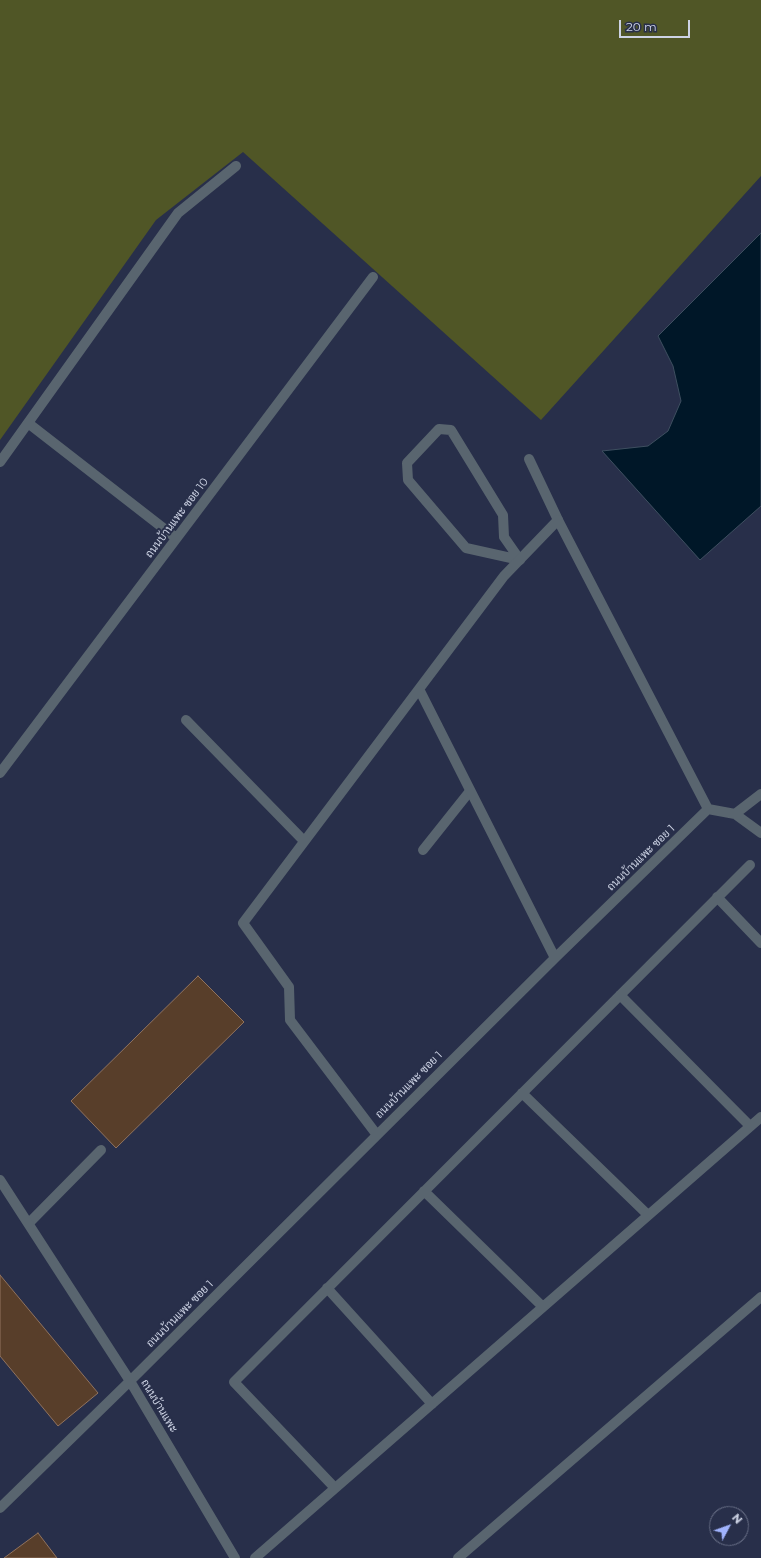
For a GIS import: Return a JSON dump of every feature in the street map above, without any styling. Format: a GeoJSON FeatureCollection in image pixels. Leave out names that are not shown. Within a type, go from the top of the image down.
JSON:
{"type":"FeatureCollection","features":[{"type":"Feature","properties":{"kind":"street"},"geometry":{"type":"LineString","coordinates":[[0,462],[178,213],[236,166]]}},
{"type":"Feature","properties":{"kind":"street","name":"ถนนบ้านแพะ ซอย 10"},"geometry":{"type":"LineString","coordinates":[[0,773],[373,277]]}},
{"type":"Feature","properties":{"kind":"street"},"geometry":{"type":"LineString","coordinates":[[28,423],[176,538]]}},
{"type":"Feature","properties":{"kind":"street"},"geometry":{"type":"LineString","coordinates":[[439,429],[451,430],[503,515],[504,537],[520,560],[466,548],[408,480],[407,463],[439,429]]}},
{"type":"Feature","properties":{"kind":"street"},"geometry":{"type":"LineString","coordinates":[[528,459],[708,810],[735,814],[761,833]]}},
{"type":"Feature","properties":{"kind":"street"},"geometry":{"type":"LineString","coordinates":[[377,1135],[290,1020],[289,987],[243,923],[504,576],[558,520]]}},
{"type":"Feature","properties":{"kind":"street"},"geometry":{"type":"LineString","coordinates":[[419,689],[555,958]]}},
{"type":"Feature","properties":{"kind":"street"},"geometry":{"type":"LineString","coordinates":[[186,720],[304,841]]}},
{"type":"Feature","properties":{"kind":"street"},"geometry":{"type":"LineString","coordinates":[[423,850],[470,791]]}},
{"type":"Feature","properties":{"kind":"street"},"geometry":{"type":"LineString","coordinates":[[735,814],[761,794]]}},
{"type":"Feature","properties":{"kind":"street","name":"ถนนบ้านแพะ ซอย 1"},"geometry":{"type":"LineString","coordinates":[[130,1381],[555,958],[708,810]]}},
{"type":"Feature","properties":{"kind":"street"},"geometry":{"type":"LineString","coordinates":[[336,1488],[234,1382],[750,865]]}},
{"type":"Feature","properties":{"kind":"street"},"geometry":{"type":"LineString","coordinates":[[717,897],[761,943]]}},
{"type":"Feature","properties":{"kind":"street"},"geometry":{"type":"LineString","coordinates":[[620,995],[750,1126]]}},
{"type":"Feature","properties":{"kind":"street"},"geometry":{"type":"LineString","coordinates":[[522,1093],[648,1215]]}},
{"type":"Feature","properties":{"kind":"street"},"geometry":{"type":"LineString","coordinates":[[255,1558],[761,1117]]}},
{"type":"Feature","properties":{"kind":"street"},"geometry":{"type":"LineString","coordinates":[[29,1223],[101,1150]]}},
{"type":"Feature","properties":{"kind":"street"},"geometry":{"type":"LineString","coordinates":[[0,1180],[130,1381]]}},
{"type":"Feature","properties":{"kind":"street"},"geometry":{"type":"LineString","coordinates":[[424,1191],[543,1307]]}},
{"type":"Feature","properties":{"kind":"street"},"geometry":{"type":"LineString","coordinates":[[327,1288],[432,1404]]}},
{"type":"Feature","properties":{"kind":"street"},"geometry":{"type":"LineString","coordinates":[[458,1558],[761,1297]]}},
{"type":"Feature","properties":{"kind":"street","name":"ถนนบ้านแพะ"},"geometry":{"type":"LineString","coordinates":[[0,1508],[130,1381],[235,1558]]}},
{"type":"Feature","properties":{"kind":"green space"},"geometry":{"type":"Polygon","coordinates":[[[0,0],[761,0],[761,176],[541,420],[243,152],[156,220],[0,440],[0,0]]]}},
{"type":"Feature","properties":{"kind":"water"},"geometry":{"type":"Polygon","coordinates":[[[761,233],[761,506],[700,560],[602,451],[648,446],[668,431],[681,401],[673,366],[658,336],[761,233]]]}},
{"type":"Feature","properties":{"kind":"building"},"geometry":{"type":"Polygon","coordinates":[[[198,976],[244,1022],[116,1148],[71,1101],[198,976]]]}},
{"type":"Feature","properties":{"kind":"building"},"geometry":{"type":"Polygon","coordinates":[[[0,1275],[98,1393],[58,1426],[0,1356],[0,1275]]]}},
{"type":"Feature","properties":{"kind":"building"},"geometry":{"type":"Polygon","coordinates":[[[38,1533],[57,1558],[4,1558],[38,1533]]]}}]}
